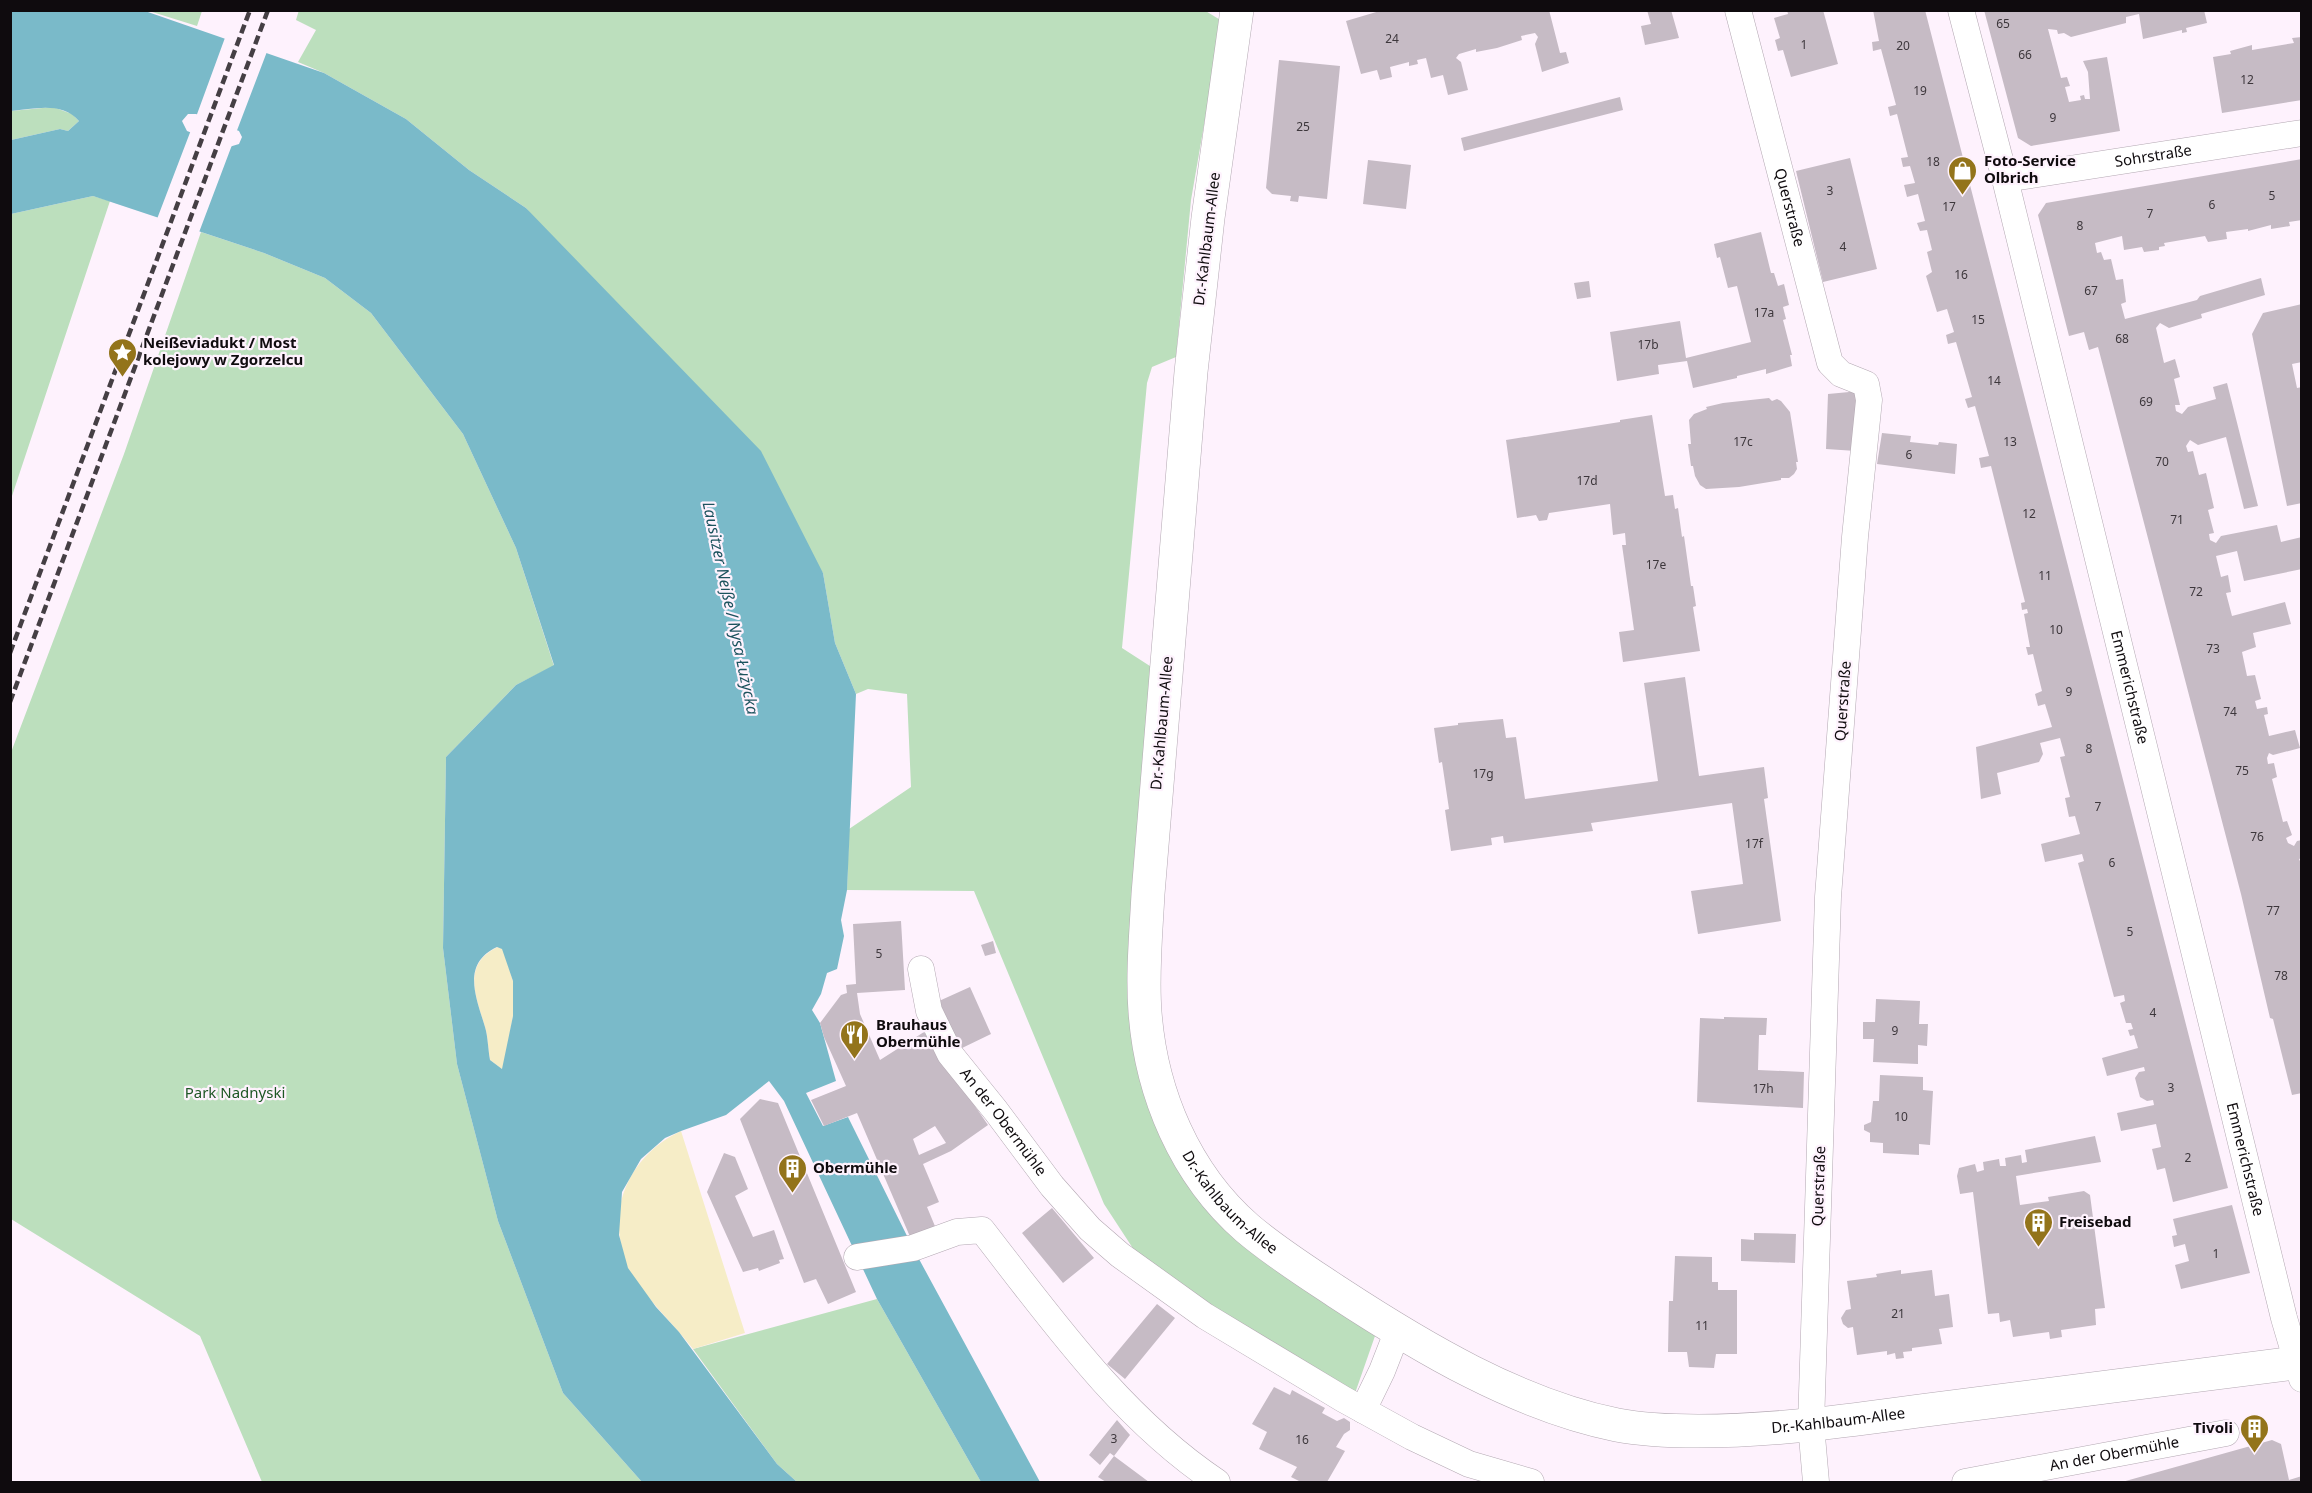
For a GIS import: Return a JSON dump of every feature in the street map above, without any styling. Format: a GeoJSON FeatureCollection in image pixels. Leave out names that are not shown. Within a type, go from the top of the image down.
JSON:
{"type":"FeatureCollection","features":[{"type":"Feature","properties":{"kind":"main road","name":"Dr.-Kahlbaum-Allee"},"geometry":{"type":"LineString","coordinates":[[1238,10],[1208,218],[1191,372],[1148,894],[1144,968],[1148,1034],[1158,1085],[1169,1118],[1188,1156],[1214,1193],[1245,1226],[1266,1243],[1398,1330],[1480,1374],[1556,1409],[1597,1421],[1638,1428],[1677,1431],[1758,1430],[2300,1368]]}},
{"type":"Feature","properties":{"kind":"street","name":"Querstraße"},"geometry":{"type":"LineString","coordinates":[[1738,10],[1830,363],[1841,374],[1866,384],[1869,400],[1855,537],[1828,897],[1810,1425]]}},
{"type":"Feature","properties":{"kind":"street","name":"Emmerichstraße"},"geometry":{"type":"LineString","coordinates":[[1962,10],[2300,1368]]}},
{"type":"Feature","properties":{"kind":"street","name":"Sohrstraße"},"geometry":{"type":"LineString","coordinates":[[2005,179],[2301,133]]}},
{"type":"Feature","properties":{"kind":"street","name":"An der Obermühle"},"geometry":{"type":"LineString","coordinates":[[921,969],[929,1011],[950,1054],[1052,1186],[1090,1229],[1120,1256],[1205,1316],[1412,1437],[1469,1464],[1531,1482]]}},
{"type":"Feature","properties":{"kind":"street"},"geometry":{"type":"LineString","coordinates":[[857,1257],[913,1248],[957,1232],[982,1230],[1068,1341],[1141,1420],[1218,1482]]}},
{"type":"Feature","properties":{"kind":"street"},"geometry":{"type":"LineString","coordinates":[[1363,1410],[1398,1330]]}},
{"type":"Feature","properties":{"kind":"street"},"geometry":{"type":"LineString","coordinates":[[1810,1425],[1816,1482]]}},
{"type":"Feature","properties":{"kind":"street","name":"An der Obermühle"},"geometry":{"type":"LineString","coordinates":[[1965,1482],[2226,1433]]}},
{"type":"Feature","properties":{"kind":"green space"},"geometry":{"type":"Polygon","coordinates":[[[299,10],[1204,10],[1222,21],[1191,200],[1176,357],[1152,367],[1147,383],[1122,648],[1153,668],[1130,972],[1220,1224],[1258,1258],[1375,1336],[1353,1399],[1168,1280],[1134,1250],[1104,1204],[974,891],[847,890],[849,829],[911,787],[907,694],[868,689],[856,694],[835,643],[823,573],[526,208],[469,170],[406,119],[324,73],[298,62],[316,30],[296,20],[299,10]]]}},
{"type":"Feature","properties":{"kind":"green space"},"geometry":{"type":"Polygon","coordinates":[[[149,11],[202,11],[197,26],[149,11]]]}},
{"type":"Feature","properties":{"kind":"green space"},"geometry":{"type":"Polygon","coordinates":[[[53,107],[72,114],[79,121],[68,131],[60,129],[11,140],[11,111],[53,107]]]}},
{"type":"Feature","properties":{"kind":"green space"},"geometry":{"type":"Polygon","coordinates":[[[93,196],[110,201],[11,499],[11,214],[93,196]]]}},
{"type":"Feature","properties":{"kind":"green space","name":"Park Nadnyski"},"geometry":{"type":"Polygon","coordinates":[[[201,232],[264,253],[325,278],[371,313],[463,434],[516,548],[554,666],[516,685],[446,757],[443,948],[457,1064],[498,1221],[563,1393],[642,1482],[262,1482],[200,1336],[11,1219],[10,755],[124,454],[201,232]]]}},
{"type":"Feature","properties":{"kind":"green space"},"geometry":{"type":"Polygon","coordinates":[[[877,1299],[981,1482],[797,1482],[777,1464],[693,1349],[877,1299]]]}},
{"type":"Feature","properties":{"kind":"sand"},"geometry":{"type":"Polygon","coordinates":[[[498,947],[503,949],[513,981],[513,1016],[503,1070],[490,1060],[486,1031],[474,982],[479,962],[486,954],[498,947]]]}},
{"type":"Feature","properties":{"kind":"sand"},"geometry":{"type":"Polygon","coordinates":[[[681,1131],[745,1333],[693,1349],[651,1301],[629,1270],[619,1229],[619,1212],[623,1195],[639,1164],[665,1140],[681,1131]]]}},
{"type":"Feature","properties":{"kind":"water","name":"Lausitzer Neiße / Nysa Łużycka"},"geometry":{"type":"Polygon","coordinates":[[[11,11],[145,11],[324,73],[406,119],[469,170],[526,208],[761,451],[823,573],[835,643],[856,694],[847,890],[841,920],[844,936],[837,969],[827,973],[821,994],[812,1010],[820,1023],[836,1081],[806,1093],[823,1126],[848,1117],[913,1248],[1040,1482],[981,1482],[877,1299],[784,1101],[769,1081],[726,1115],[665,1138],[641,1159],[622,1192],[619,1235],[628,1268],[656,1307],[679,1332],[777,1464],[797,1482],[642,1482],[563,1393],[498,1221],[457,1064],[443,948],[446,757],[516,685],[554,665],[516,548],[463,434],[371,313],[325,278],[264,253],[93,196],[11,214],[11,140],[60,129],[68,131],[79,121],[72,115],[56,109],[11,111],[11,11]],[[188,114],[182,121],[187,131],[229,147],[239,144],[242,137],[239,131],[196,114],[188,114]],[[497,947],[479,962],[474,982],[486,1031],[490,1060],[502,1069],[513,1016],[513,981],[502,949],[497,947]]]}},
{"type":"Feature","properties":{"kind":"pier"},"geometry":{"type":"Polygon","coordinates":[[[226,35],[268,49],[236,133],[196,117],[226,35]]]}},
{"type":"Feature","properties":{"kind":"pier"},"geometry":{"type":"Polygon","coordinates":[[[191,130],[232,145],[198,235],[157,219],[191,130]]]}},
{"type":"Feature","properties":{"kind":"building"},"geometry":{"type":"Polygon","coordinates":[[[1383,10],[1549,10],[1560,53],[1566,52],[1569,63],[1542,72],[1535,44],[1538,37],[1535,33],[1521,36],[1522,40],[1497,48],[1476,52],[1476,49],[1459,54],[1456,58],[1461,62],[1468,90],[1448,95],[1443,75],[1431,78],[1426,58],[1417,60],[1418,64],[1409,66],[1409,62],[1390,67],[1392,77],[1380,80],[1377,70],[1361,74],[1346,21],[1383,10]]]}},
{"type":"Feature","properties":{"kind":"building"},"geometry":{"type":"Polygon","coordinates":[[[1647,10],[1671,10],[1679,38],[1645,45],[1641,26],[1651,24],[1647,10]]]}},
{"type":"Feature","properties":{"kind":"building"},"geometry":{"type":"Polygon","coordinates":[[[1787,10],[1823,10],[1838,64],[1791,77],[1783,50],[1778,51],[1775,40],[1780,38],[1774,18],[1788,14],[1787,10]]]}},
{"type":"Feature","properties":{"kind":"building"},"geometry":{"type":"Polygon","coordinates":[[[1873,10],[1925,10],[2228,1188],[2173,1202],[2165,1168],[2157,1170],[2152,1149],[2161,1147],[2156,1124],[2121,1131],[2117,1113],[2154,1105],[2153,1100],[2147,1101],[2140,1097],[2135,1078],[2139,1072],[2145,1071],[2144,1067],[2107,1076],[2102,1058],[2138,1048],[2134,1035],[2130,1036],[2128,1030],[2133,1029],[2131,1023],[2126,1023],[2120,1003],[2125,1001],[2124,995],[2114,997],[2078,863],[2084,861],[2082,854],[2045,862],[2041,844],[2080,834],[2075,816],[2069,817],[2065,798],[2070,797],[2060,757],[2065,756],[2060,738],[2040,743],[2043,754],[2039,762],[1997,773],[2001,794],[1981,799],[1976,747],[2052,727],[2045,704],[2038,706],[2035,694],[2042,691],[2033,654],[2028,655],[2026,647],[2030,647],[2024,614],[2028,613],[2027,609],[2022,610],[2021,603],[2025,602],[1991,466],[1981,468],[1979,458],[1989,456],[1975,406],[1968,408],[1965,399],[1972,397],[1956,342],[1948,344],[1946,335],[1954,332],[1947,309],[1937,312],[1926,276],[1932,272],[1927,252],[1932,250],[1927,230],[1920,231],[1917,223],[1925,221],[1918,194],[1907,197],[1904,185],[1915,183],[1910,166],[1903,167],[1901,158],[1908,157],[1897,114],[1890,116],[1888,107],[1896,105],[1881,49],[1873,51],[1872,42],[1879,41],[1873,10]]]}},
{"type":"Feature","properties":{"kind":"building"},"geometry":{"type":"Polygon","coordinates":[[[1984,10],[2204,10],[2207,23],[2186,28],[2187,32],[2182,33],[2182,30],[2143,39],[2139,14],[2126,17],[2126,23],[2071,37],[2064,33],[2058,34],[2057,30],[2048,29],[2061,78],[2067,77],[2070,86],[2065,87],[2069,102],[2081,100],[2080,96],[2084,95],[2085,99],[2090,99],[2088,72],[2083,61],[2107,57],[2120,131],[2031,146],[2018,138],[1984,10]]]}},
{"type":"Feature","properties":{"kind":"building"},"geometry":{"type":"Polygon","coordinates":[[[2302,37],[2302,100],[2222,113],[2213,57],[2231,54],[2230,51],[2252,45],[2252,50],[2294,43],[2292,38],[2302,37]]]}},
{"type":"Feature","properties":{"kind":"building"},"geometry":{"type":"Polygon","coordinates":[[[1279,60],[1340,66],[1327,199],[1299,196],[1298,202],[1290,201],[1291,196],[1272,194],[1266,188],[1279,60]]]}},
{"type":"Feature","properties":{"kind":"building"},"geometry":{"type":"Polygon","coordinates":[[[1620,97],[1623,110],[1464,151],[1461,138],[1620,97]]]}},
{"type":"Feature","properties":{"kind":"building"},"geometry":{"type":"Polygon","coordinates":[[[1850,158],[1877,269],[1823,282],[1796,171],[1850,158]]]}},
{"type":"Feature","properties":{"kind":"building"},"geometry":{"type":"Polygon","coordinates":[[[2302,159],[2302,220],[2289,222],[2290,226],[2271,229],[2271,225],[2248,231],[2248,229],[2226,232],[2227,239],[2208,242],[2205,236],[2164,243],[2165,246],[2159,247],[2159,250],[2144,252],[2142,247],[2124,250],[2122,236],[2095,243],[2097,253],[2101,252],[2104,260],[2111,259],[2116,280],[2123,279],[2126,302],[2121,304],[2125,319],[2197,300],[2200,296],[2261,278],[2265,295],[2201,314],[2202,318],[2169,328],[2160,323],[2156,328],[2164,363],[2175,359],[2180,377],[2174,379],[2180,405],[2175,405],[2176,411],[2182,414],[2188,407],[2216,399],[2213,387],[2227,383],[2258,506],[2244,509],[2226,437],[2198,445],[2190,440],[2186,446],[2188,452],[2193,451],[2199,475],[2206,473],[2214,508],[2208,510],[2214,533],[2209,534],[2210,540],[2216,543],[2221,536],[2277,525],[2281,542],[2302,537],[2302,569],[2244,581],[2237,551],[2216,556],[2221,577],[2228,575],[2231,592],[2226,593],[2232,616],[2285,602],[2291,624],[2253,633],[2256,647],[2242,652],[2247,676],[2255,675],[2261,699],[2255,701],[2257,709],[2267,707],[2268,714],[2264,715],[2269,736],[2295,730],[2300,748],[2273,755],[2269,753],[2267,758],[2268,764],[2274,763],[2277,777],[2272,779],[2283,822],[2287,821],[2292,835],[2286,838],[2288,843],[2294,846],[2297,841],[2302,840],[2302,858],[2299,859],[2302,866],[2302,1093],[2292,1095],[2273,1019],[2270,1018],[2241,894],[2098,347],[2089,350],[2084,332],[2069,336],[2038,215],[2046,203],[2302,159]]]}},
{"type":"Feature","properties":{"kind":"building"},"geometry":{"type":"Polygon","coordinates":[[[1368,160],[1411,165],[1406,209],[1363,204],[1368,160]]]}},
{"type":"Feature","properties":{"kind":"building"},"geometry":{"type":"Polygon","coordinates":[[[1761,232],[1771,273],[1774,273],[1778,286],[1784,284],[1789,305],[1783,307],[1786,319],[1783,320],[1792,355],[1790,355],[1792,366],[1766,374],[1766,369],[1693,388],[1687,361],[1658,365],[1659,374],[1617,381],[1610,332],[1680,321],[1686,358],[1751,342],[1737,286],[1728,288],[1714,244],[1761,232]]]}},
{"type":"Feature","properties":{"kind":"building"},"geometry":{"type":"Polygon","coordinates":[[[1589,281],[1591,297],[1577,299],[1574,283],[1589,281]]]}},
{"type":"Feature","properties":{"kind":"building"},"geometry":{"type":"Polygon","coordinates":[[[2302,304],[2302,362],[2292,364],[2297,388],[2302,387],[2302,503],[2287,506],[2252,334],[2263,313],[2302,304]]]}},
{"type":"Feature","properties":{"kind":"building"},"geometry":{"type":"Polygon","coordinates":[[[1860,391],[1856,451],[1826,449],[1828,394],[1860,391]]]}},
{"type":"Feature","properties":{"kind":"building"},"geometry":{"type":"Polygon","coordinates":[[[1769,398],[1772,401],[1777,399],[1781,401],[1790,412],[1798,462],[1796,462],[1797,469],[1794,474],[1789,478],[1781,478],[1781,480],[1739,487],[1706,489],[1700,485],[1693,466],[1691,466],[1688,444],[1691,444],[1689,420],[1694,414],[1707,409],[1706,407],[1769,398]]]}},
{"type":"Feature","properties":{"kind":"building"},"geometry":{"type":"Polygon","coordinates":[[[1652,415],[1665,496],[1673,495],[1675,509],[1678,508],[1682,537],[1684,536],[1696,606],[1693,607],[1700,651],[1623,662],[1619,632],[1634,630],[1622,545],[1626,545],[1625,533],[1613,535],[1610,504],[1549,513],[1547,520],[1539,521],[1536,515],[1517,518],[1506,440],[1652,415]]]}},
{"type":"Feature","properties":{"kind":"building"},"geometry":{"type":"Polygon","coordinates":[[[1882,433],[1911,436],[1910,442],[1938,445],[1939,442],[1957,444],[1955,474],[1877,464],[1882,433]]]}},
{"type":"Feature","properties":{"kind":"building"},"geometry":{"type":"Polygon","coordinates":[[[1685,677],[1699,776],[1764,767],[1768,798],[1764,799],[1781,921],[1698,934],[1691,891],[1743,884],[1732,803],[1591,823],[1593,831],[1504,843],[1503,836],[1491,838],[1492,845],[1451,851],[1445,810],[1449,809],[1434,728],[1458,725],[1458,723],[1503,719],[1506,738],[1516,737],[1525,799],[1658,781],[1644,683],[1685,677]]]}},
{"type":"Feature","properties":{"kind":"building"},"geometry":{"type":"Polygon","coordinates":[[[901,921],[905,990],[857,993],[860,1014],[880,1060],[924,1032],[988,1125],[951,1151],[923,1164],[939,1202],[927,1207],[937,1231],[911,1239],[857,1113],[824,1126],[811,1100],[846,1086],[820,1023],[841,995],[847,993],[846,985],[856,984],[853,924],[901,921]],[[935,1126],[913,1139],[919,1155],[946,1143],[935,1126]]]}},
{"type":"Feature","properties":{"kind":"building"},"geometry":{"type":"Polygon","coordinates":[[[993,941],[996,953],[985,956],[981,945],[993,941]]]}},
{"type":"Feature","properties":{"kind":"building"},"geometry":{"type":"Polygon","coordinates":[[[970,987],[991,1034],[960,1049],[939,1001],[970,987]]]}},
{"type":"Feature","properties":{"kind":"building"},"geometry":{"type":"Polygon","coordinates":[[[1876,999],[1920,1001],[1919,1024],[1928,1024],[1927,1046],[1918,1045],[1918,1064],[1873,1062],[1874,1039],[1863,1039],[1863,1022],[1875,1022],[1876,999]]]}},
{"type":"Feature","properties":{"kind":"building"},"geometry":{"type":"Polygon","coordinates":[[[1724,1017],[1767,1018],[1766,1035],[1759,1035],[1758,1070],[1804,1072],[1803,1108],[1697,1102],[1700,1018],[1724,1019],[1724,1017]]]}},
{"type":"Feature","properties":{"kind":"building"},"geometry":{"type":"Polygon","coordinates":[[[1880,1075],[1923,1077],[1923,1090],[1933,1091],[1930,1145],[1919,1144],[1919,1155],[1883,1153],[1883,1143],[1870,1142],[1870,1133],[1864,1130],[1864,1125],[1871,1122],[1873,1101],[1879,1101],[1880,1075]]]}},
{"type":"Feature","properties":{"kind":"building","name":"Obermühle"},"geometry":{"type":"Polygon","coordinates":[[[760,1099],[778,1103],[856,1292],[828,1304],[816,1279],[804,1283],[740,1119],[760,1099]]]}},
{"type":"Feature","properties":{"kind":"building","name":"Freisebad"},"geometry":{"type":"Polygon","coordinates":[[[2095,1136],[2101,1162],[2016,1176],[2020,1205],[2049,1201],[2048,1197],[2084,1191],[2090,1195],[2105,1308],[2095,1309],[2096,1325],[2061,1330],[2062,1337],[2050,1339],[2049,1332],[2013,1337],[2010,1320],[2000,1322],[1999,1313],[1988,1314],[1973,1192],[1960,1194],[1957,1176],[1959,1168],[1975,1164],[1977,1172],[1984,1170],[1983,1162],[1999,1159],[2000,1166],[2006,1166],[2005,1158],[2021,1155],[2022,1163],[2027,1162],[2025,1150],[2095,1136]]]}},
{"type":"Feature","properties":{"kind":"building"},"geometry":{"type":"Polygon","coordinates":[[[724,1153],[735,1157],[748,1189],[735,1196],[753,1237],[774,1230],[784,1259],[779,1260],[780,1263],[759,1271],[758,1268],[743,1272],[707,1192],[724,1153]]]}},
{"type":"Feature","properties":{"kind":"building"},"geometry":{"type":"Polygon","coordinates":[[[2232,1205],[2250,1273],[2181,1289],[2175,1265],[2189,1261],[2185,1244],[2174,1247],[2172,1236],[2177,1235],[2173,1219],[2232,1205]]]}},
{"type":"Feature","properties":{"kind":"building"},"geometry":{"type":"Polygon","coordinates":[[[1052,1208],[1094,1258],[1063,1283],[1022,1233],[1052,1208]]]}},
{"type":"Feature","properties":{"kind":"building"},"geometry":{"type":"Polygon","coordinates":[[[1754,1233],[1796,1234],[1795,1263],[1741,1261],[1741,1239],[1754,1240],[1754,1233]]]}},
{"type":"Feature","properties":{"kind":"building"},"geometry":{"type":"Polygon","coordinates":[[[1675,1256],[1712,1257],[1712,1282],[1718,1282],[1718,1290],[1737,1290],[1737,1354],[1716,1354],[1714,1368],[1689,1367],[1687,1352],[1668,1352],[1669,1301],[1673,1301],[1675,1256]]]}},
{"type":"Feature","properties":{"kind":"building"},"geometry":{"type":"Polygon","coordinates":[[[1901,1270],[1901,1274],[1932,1270],[1935,1296],[1949,1294],[1953,1327],[1939,1329],[1942,1344],[1912,1348],[1912,1351],[1903,1352],[1904,1358],[1896,1359],[1895,1353],[1887,1355],[1887,1351],[1857,1355],[1853,1327],[1848,1328],[1843,1324],[1841,1318],[1846,1310],[1851,1309],[1847,1281],[1877,1277],[1876,1274],[1901,1270]]]}},
{"type":"Feature","properties":{"kind":"building"},"geometry":{"type":"Polygon","coordinates":[[[1157,1304],[1175,1318],[1125,1379],[1107,1364],[1157,1304]]]}},
{"type":"Feature","properties":{"kind":"building"},"geometry":{"type":"Polygon","coordinates":[[[1274,1387],[1290,1395],[1292,1390],[1325,1408],[1322,1413],[1337,1421],[1344,1418],[1350,1422],[1350,1430],[1344,1434],[1336,1447],[1345,1451],[1327,1482],[1301,1482],[1291,1477],[1297,1467],[1259,1449],[1267,1432],[1252,1424],[1274,1387]]]}},
{"type":"Feature","properties":{"kind":"building"},"geometry":{"type":"Polygon","coordinates":[[[1117,1420],[1130,1435],[1114,1456],[1110,1453],[1100,1465],[1089,1455],[1117,1420]]]}},
{"type":"Feature","properties":{"kind":"building","name":"Tivoli"},"geometry":{"type":"Polygon","coordinates":[[[2272,1440],[2281,1444],[2289,1480],[2302,1476],[2302,1482],[2122,1482],[2272,1440]]]}},
{"type":"Feature","properties":{"kind":"building"},"geometry":{"type":"Polygon","coordinates":[[[1114,1456],[1149,1482],[1106,1482],[1098,1477],[1114,1456]]]}},
{"type":"Feature","properties":{"kind":"railway"},"geometry":{"type":"LineString","coordinates":[[10,653],[250,10]]}},
{"type":"Feature","properties":{"kind":"railway"},"geometry":{"type":"LineString","coordinates":[[10,702],[268,10]]}},
{"type":"Feature","properties":{"kind":"place","name":"Foto-Service Olbrich"},"geometry":{"type":"Point","coordinates":[1963,196]}},
{"type":"Feature","properties":{"kind":"place","name":"Neißeviadukt / Most kolejowy w Zgorzelcu"},"geometry":{"type":"Point","coordinates":[122,378]}},
{"type":"Feature","properties":{"kind":"place","name":"Brauhaus Obermühle"},"geometry":{"type":"Point","coordinates":[855,1060]}},
{"type":"Feature","properties":{"kind":"place","name":"Obermühle"},"geometry":{"type":"Point","coordinates":[792,1194]}},
{"type":"Feature","properties":{"kind":"place","name":"Freisebad"},"geometry":{"type":"Point","coordinates":[2038,1248]}},
{"type":"Feature","properties":{"kind":"place","name":"Tivoli"},"geometry":{"type":"Point","coordinates":[2254,1454]}}]}
